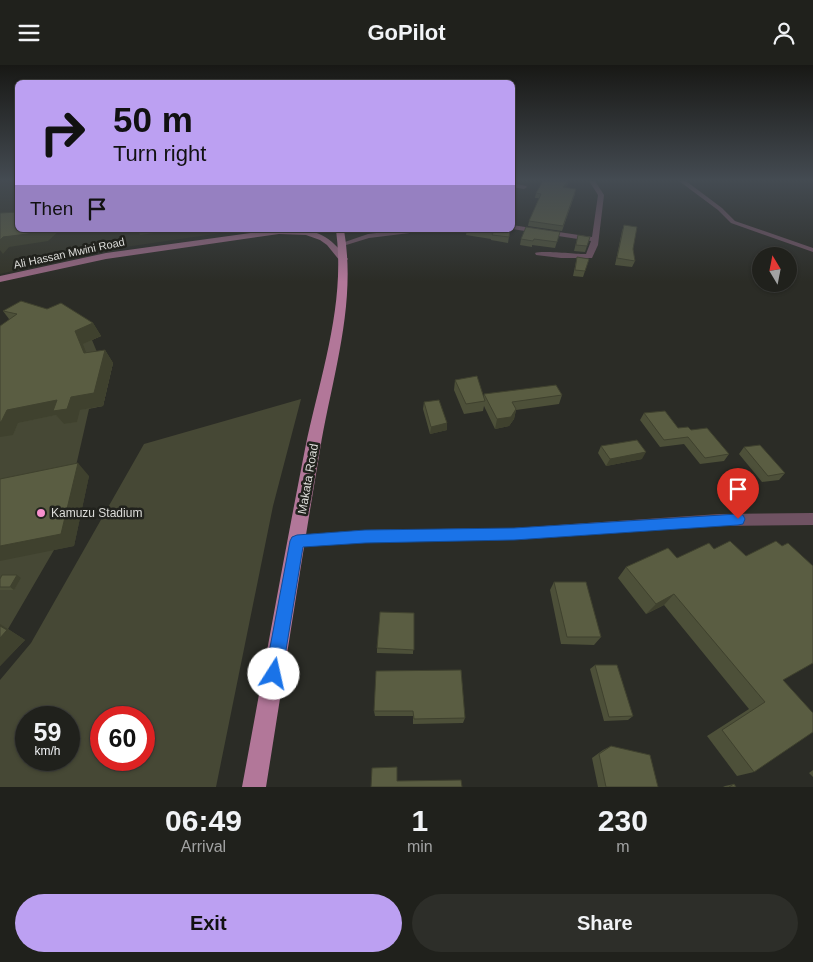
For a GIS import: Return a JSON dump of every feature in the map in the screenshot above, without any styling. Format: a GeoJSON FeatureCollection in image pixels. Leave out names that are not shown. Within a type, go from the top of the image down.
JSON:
{"type":"FeatureCollection","features":[{"type":"Feature","properties":{"kind":"main road","name":"Ali Hassan Mwini Road"},"geometry":{"type":"LineString","coordinates":[[0,279],[106,256],[280,232]]}},
{"type":"Feature","properties":{"kind":"main road"},"geometry":{"type":"LineString","coordinates":[[270,234],[294,232],[320,236],[328,241],[342,244]]}},
{"type":"Feature","properties":{"kind":"main road","name":"Makata Road"},"geometry":{"type":"LineString","coordinates":[[254,787],[314,446],[330,372],[341,305],[342,244]]}},
{"type":"Feature","properties":{"kind":"street"},"geometry":{"type":"LineString","coordinates":[[540,253],[587,257],[594,245],[598,215]]}},
{"type":"Feature","properties":{"kind":"street"},"geometry":{"type":"LineString","coordinates":[[726,215],[733,222],[813,250]]}},
{"type":"Feature","properties":{"kind":"street"},"geometry":{"type":"LineString","coordinates":[[515,227],[595,240]]}},
{"type":"Feature","properties":{"kind":"street"},"geometry":{"type":"LineString","coordinates":[[342,244],[368,236],[401,232]]}},
{"type":"Feature","properties":{"kind":"street"},"geometry":{"type":"LineString","coordinates":[[297,541],[365,537],[514,534],[719,519],[813,519]]}},
{"type":"Feature","properties":{"kind":"shaded area"},"geometry":{"type":"Polygon","coordinates":[[[0,215],[15,215],[15,232],[228,232],[98,251],[0,274],[0,215]]]}},
{"type":"Feature","properties":{"kind":"shaded area","name":"Kamuzu Stadium"},"geometry":{"type":"Polygon","coordinates":[[[69,315],[101,336],[92,340],[102,364],[113,363],[103,406],[89,409],[73,479],[89,476],[74,546],[54,550],[8,629],[25,640],[0,666],[0,342],[69,315]]]}},
{"type":"Feature","properties":{"kind":"shaded area"},"geometry":{"type":"Polygon","coordinates":[[[301,399],[273,506],[216,787],[0,787],[0,680],[31,643],[144,444],[301,399]]]}},
{"type":"Feature","properties":{"kind":"building"},"geometry":{"type":"Polygon","coordinates":[[[0,215],[15,215],[15,232],[43,232],[3,237],[0,240],[0,215]]]}},
{"type":"Feature","properties":{"kind":"building"},"geometry":{"type":"Polygon","coordinates":[[[532,215],[567,215],[563,226],[529,221],[532,215]]]}},
{"type":"Feature","properties":{"kind":"building"},"geometry":{"type":"Polygon","coordinates":[[[624,225],[637,227],[633,249],[635,261],[617,258],[624,225]]]}},
{"type":"Feature","properties":{"kind":"building"},"geometry":{"type":"Polygon","coordinates":[[[526,227],[560,232],[557,242],[521,239],[526,227]]]}},
{"type":"Feature","properties":{"kind":"building"},"geometry":{"type":"Polygon","coordinates":[[[486,232],[510,232],[509,237],[492,235],[493,233],[486,232]]]}},
{"type":"Feature","properties":{"kind":"building"},"geometry":{"type":"Polygon","coordinates":[[[578,235],[590,237],[587,246],[576,245],[578,235]]]}},
{"type":"Feature","properties":{"kind":"building"},"geometry":{"type":"Polygon","coordinates":[[[577,257],[589,259],[585,271],[575,270],[577,257]]]}},
{"type":"Feature","properties":{"kind":"building"},"geometry":{"type":"Polygon","coordinates":[[[21,301],[47,309],[61,303],[93,323],[75,331],[84,353],[105,350],[94,393],[71,397],[67,409],[53,411],[57,400],[7,410],[0,422],[0,326],[17,314],[3,311],[21,301]]]}},
{"type":"Feature","properties":{"kind":"building"},"geometry":{"type":"Polygon","coordinates":[[[477,376],[485,401],[466,404],[455,380],[477,376]]]}},
{"type":"Feature","properties":{"kind":"building"},"geometry":{"type":"Polygon","coordinates":[[[556,385],[562,395],[512,402],[516,409],[511,417],[497,419],[484,394],[556,385]]]}},
{"type":"Feature","properties":{"kind":"building"},"geometry":{"type":"Polygon","coordinates":[[[439,400],[447,423],[431,427],[424,402],[439,400]]]}},
{"type":"Feature","properties":{"kind":"building"},"geometry":{"type":"Polygon","coordinates":[[[665,411],[678,428],[688,427],[691,430],[707,428],[729,454],[705,458],[688,437],[664,440],[644,413],[665,411]]]}},
{"type":"Feature","properties":{"kind":"building"},"geometry":{"type":"Polygon","coordinates":[[[637,440],[646,452],[610,459],[601,446],[637,440]]]}},
{"type":"Feature","properties":{"kind":"building"},"geometry":{"type":"Polygon","coordinates":[[[760,445],[785,473],[768,476],[744,447],[760,445]]]}},
{"type":"Feature","properties":{"kind":"building"},"geometry":{"type":"Polygon","coordinates":[[[78,463],[61,534],[0,546],[0,479],[78,463]]]}},
{"type":"Feature","properties":{"kind":"building"},"geometry":{"type":"Polygon","coordinates":[[[730,541],[746,556],[776,541],[782,546],[788,543],[813,566],[813,663],[783,680],[813,713],[813,732],[754,772],[722,730],[765,702],[674,594],[656,604],[626,567],[668,548],[677,558],[709,543],[714,549],[730,541]]]}},
{"type":"Feature","properties":{"kind":"building"},"geometry":{"type":"Polygon","coordinates":[[[2,575],[17,575],[10,587],[0,587],[2,575]]]}},
{"type":"Feature","properties":{"kind":"building"},"geometry":{"type":"Polygon","coordinates":[[[554,582],[586,582],[601,637],[567,637],[554,582]]]}},
{"type":"Feature","properties":{"kind":"building"},"geometry":{"type":"Polygon","coordinates":[[[380,612],[414,613],[414,650],[377,648],[380,612]]]}},
{"type":"Feature","properties":{"kind":"building"},"geometry":{"type":"Polygon","coordinates":[[[0,626],[7,630],[0,638],[0,626]]]}},
{"type":"Feature","properties":{"kind":"building"},"geometry":{"type":"Polygon","coordinates":[[[595,665],[617,665],[633,716],[609,717],[595,665]]]}},
{"type":"Feature","properties":{"kind":"building"},"geometry":{"type":"Polygon","coordinates":[[[461,670],[465,718],[414,719],[413,711],[374,711],[376,671],[461,670]]]}},
{"type":"Feature","properties":{"kind":"building"},"geometry":{"type":"Polygon","coordinates":[[[611,746],[650,755],[658,787],[606,787],[599,754],[611,746]]]}},
{"type":"Feature","properties":{"kind":"building"},"geometry":{"type":"Polygon","coordinates":[[[397,767],[397,781],[461,780],[462,787],[371,787],[372,768],[397,767]]]}},
{"type":"Feature","properties":{"kind":"place","name":"Kamuzu Stadium"},"geometry":{"type":"Point","coordinates":[41,513]}},
{"type":"Feature","properties":{"kind":"route"},"geometry":{"type":"LineString","coordinates":[[274,674],[297,541],[365,537],[514,534],[738,519]]}}]}
